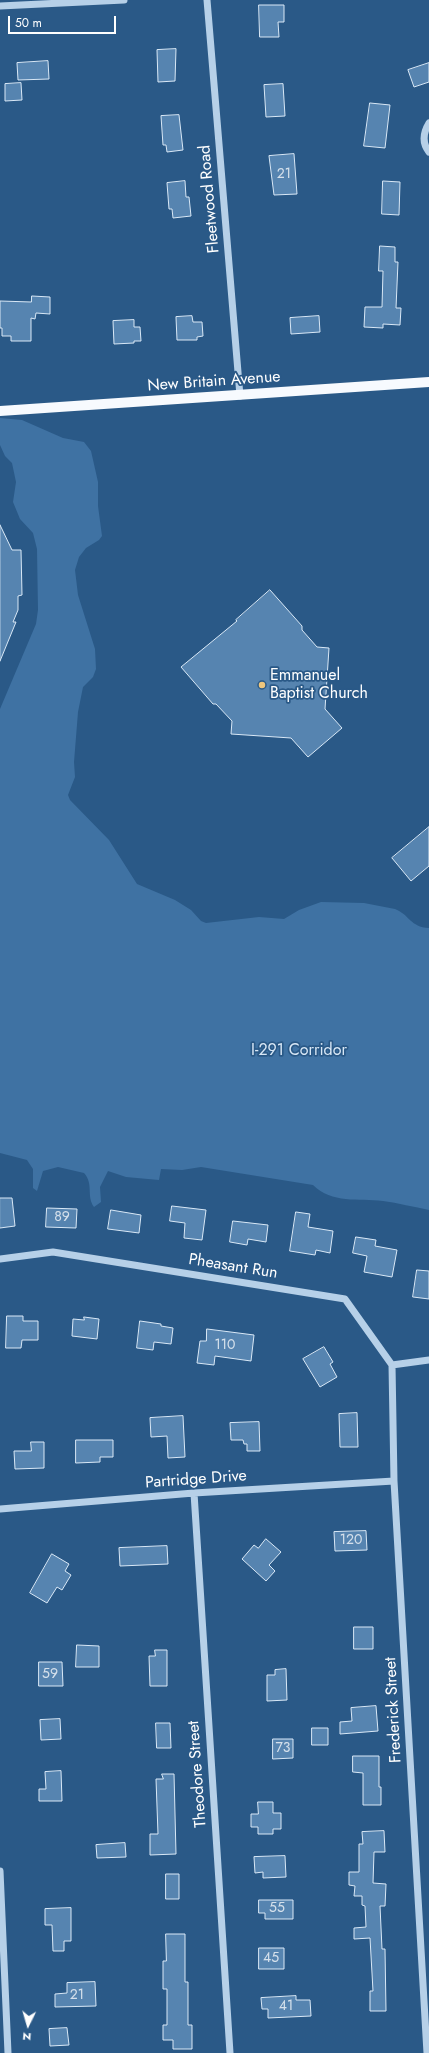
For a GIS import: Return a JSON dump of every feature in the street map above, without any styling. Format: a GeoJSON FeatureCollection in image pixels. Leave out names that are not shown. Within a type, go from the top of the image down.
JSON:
{"type":"FeatureCollection","features":[{"type":"Feature","properties":{"kind":"main road","name":"New Britain Avenue"},"geometry":{"type":"LineString","coordinates":[[0,411],[240,396],[429,382]]}},
{"type":"Feature","properties":{"kind":"street"},"geometry":{"type":"LineString","coordinates":[[0,6],[124,0]]}},
{"type":"Feature","properties":{"kind":"street","name":"Fleetwood Road"},"geometry":{"type":"LineString","coordinates":[[207,0],[240,396]]}},
{"type":"Feature","properties":{"kind":"street"},"geometry":{"type":"LineString","coordinates":[[429,123],[423,136],[424,144],[429,152]]}},
{"type":"Feature","properties":{"kind":"street","name":"Pheasant Run"},"geometry":{"type":"LineString","coordinates":[[0,1258],[53,1252],[344,1299],[392,1365]]}},
{"type":"Feature","properties":{"kind":"street"},"geometry":{"type":"LineString","coordinates":[[392,1365],[429,1360]]}},
{"type":"Feature","properties":{"kind":"street","name":"Frederick Street"},"geometry":{"type":"LineString","coordinates":[[392,1365],[394,1481],[427,2053]]}},
{"type":"Feature","properties":{"kind":"street","name":"Partridge Drive"},"geometry":{"type":"LineString","coordinates":[[0,1509],[194,1493],[394,1481]]}},
{"type":"Feature","properties":{"kind":"street","name":"Theodore Street"},"geometry":{"type":"LineString","coordinates":[[194,1493],[230,2053]]}},
{"type":"Feature","properties":{"kind":"street"},"geometry":{"type":"LineString","coordinates":[[0,1871],[8,2053]]}},
{"type":"Feature","properties":{"kind":"green space","name":"I-291 Corridor"},"geometry":{"type":"Polygon","coordinates":[[[0,418],[22,420],[63,438],[84,442],[91,451],[98,482],[98,506],[102,536],[99,540],[86,548],[79,557],[75,570],[78,595],[95,649],[96,669],[93,677],[83,687],[78,712],[74,762],[75,777],[68,795],[70,800],[109,840],[137,884],[175,900],[191,910],[201,921],[206,923],[259,917],[284,919],[299,910],[321,902],[364,903],[395,909],[400,911],[414,923],[429,928],[429,1210],[383,1201],[337,1198],[320,1191],[313,1185],[201,1167],[182,1170],[161,1169],[159,1180],[126,1177],[108,1171],[100,1187],[101,1202],[94,1207],[90,1199],[89,1181],[84,1173],[58,1167],[43,1171],[37,1191],[33,1188],[33,1169],[27,1160],[0,1153],[0,709],[36,624],[38,610],[37,549],[33,533],[20,519],[13,502],[16,482],[12,463],[5,456],[0,445],[0,418]]]}},
{"type":"Feature","properties":{"kind":"building"},"geometry":{"type":"Polygon","coordinates":[[[259,5],[284,5],[284,22],[278,22],[279,37],[260,37],[259,5]]]}},
{"type":"Feature","properties":{"kind":"building"},"geometry":{"type":"Polygon","coordinates":[[[176,49],[175,81],[158,82],[157,50],[176,49]]]}},
{"type":"Feature","properties":{"kind":"building"},"geometry":{"type":"Polygon","coordinates":[[[48,61],[49,79],[18,80],[17,63],[48,61]]]}},
{"type":"Feature","properties":{"kind":"building"},"geometry":{"type":"Polygon","coordinates":[[[429,63],[429,82],[414,87],[408,70],[429,63]]]}},
{"type":"Feature","properties":{"kind":"building"},"geometry":{"type":"Polygon","coordinates":[[[21,83],[22,100],[5,101],[5,84],[21,83]]]}},
{"type":"Feature","properties":{"kind":"building"},"geometry":{"type":"Polygon","coordinates":[[[283,84],[285,116],[266,117],[264,85],[283,84]]]}},
{"type":"Feature","properties":{"kind":"building"},"geometry":{"type":"Polygon","coordinates":[[[370,103],[390,105],[385,148],[364,146],[370,103]]]}},
{"type":"Feature","properties":{"kind":"building"},"geometry":{"type":"Polygon","coordinates":[[[179,115],[183,150],[167,152],[166,145],[163,145],[161,116],[179,115]]]}},
{"type":"Feature","properties":{"kind":"building"},"geometry":{"type":"Polygon","coordinates":[[[294,154],[297,194],[274,195],[269,156],[294,154]]]}},
{"type":"Feature","properties":{"kind":"building"},"geometry":{"type":"Polygon","coordinates":[[[185,181],[186,197],[189,197],[191,216],[173,218],[172,209],[169,209],[167,183],[185,181]]]}},
{"type":"Feature","properties":{"kind":"building"},"geometry":{"type":"Polygon","coordinates":[[[383,181],[400,182],[399,215],[382,214],[383,181]]]}},
{"type":"Feature","properties":{"kind":"building"},"geometry":{"type":"Polygon","coordinates":[[[380,246],[395,247],[395,262],[398,262],[396,308],[401,308],[400,325],[383,324],[383,328],[364,327],[365,307],[382,307],[383,271],[379,271],[380,246]]]}},
{"type":"Feature","properties":{"kind":"building"},"geometry":{"type":"Polygon","coordinates":[[[32,296],[50,297],[50,314],[36,313],[35,319],[31,318],[31,341],[11,341],[11,336],[2,336],[2,328],[0,328],[0,301],[31,302],[32,296]]]}},
{"type":"Feature","properties":{"kind":"building"},"geometry":{"type":"Polygon","coordinates":[[[192,316],[193,322],[202,322],[203,336],[197,337],[197,340],[177,340],[176,317],[192,316]]]}},
{"type":"Feature","properties":{"kind":"building"},"geometry":{"type":"Polygon","coordinates":[[[319,316],[320,332],[291,334],[290,318],[319,316]]]}},
{"type":"Feature","properties":{"kind":"building"},"geometry":{"type":"Polygon","coordinates":[[[134,320],[134,327],[140,327],[141,341],[134,341],[134,343],[114,344],[113,321],[134,320]]]}},
{"type":"Feature","properties":{"kind":"building"},"geometry":{"type":"Polygon","coordinates":[[[0,525],[12,550],[21,550],[22,595],[18,596],[18,610],[13,622],[16,622],[0,661],[0,525]]]}},
{"type":"Feature","properties":{"kind":"building","name":"Emmanuel Baptist Church"},"geometry":{"type":"Polygon","coordinates":[[[270,590],[302,626],[302,630],[317,647],[329,648],[325,709],[342,728],[308,757],[291,738],[231,734],[232,721],[216,704],[213,704],[181,667],[237,621],[236,620],[270,590]]]}},
{"type":"Feature","properties":{"kind":"building"},"geometry":{"type":"Polygon","coordinates":[[[429,827],[429,866],[411,881],[392,858],[429,827]]]}},
{"type":"Feature","properties":{"kind":"building"},"geometry":{"type":"Polygon","coordinates":[[[0,1198],[12,1198],[15,1226],[0,1228],[0,1198]]]}},
{"type":"Feature","properties":{"kind":"building"},"geometry":{"type":"Polygon","coordinates":[[[172,1206],[206,1210],[202,1240],[184,1238],[185,1223],[170,1221],[172,1206]]]}},
{"type":"Feature","properties":{"kind":"building"},"geometry":{"type":"Polygon","coordinates":[[[47,1208],[77,1209],[76,1228],[46,1227],[47,1208]]]}},
{"type":"Feature","properties":{"kind":"building"},"geometry":{"type":"Polygon","coordinates":[[[111,1210],[141,1215],[139,1233],[108,1229],[111,1210]]]}},
{"type":"Feature","properties":{"kind":"building"},"geometry":{"type":"Polygon","coordinates":[[[296,1212],[310,1214],[308,1227],[333,1231],[330,1253],[316,1250],[315,1255],[290,1251],[296,1212]]]}},
{"type":"Feature","properties":{"kind":"building"},"geometry":{"type":"Polygon","coordinates":[[[233,1221],[268,1225],[266,1242],[248,1239],[247,1245],[230,1242],[233,1221]]]}},
{"type":"Feature","properties":{"kind":"building"},"geometry":{"type":"Polygon","coordinates":[[[356,1237],[376,1240],[375,1246],[397,1250],[392,1277],[364,1272],[367,1256],[353,1253],[356,1237]]]}},
{"type":"Feature","properties":{"kind":"building"},"geometry":{"type":"Polygon","coordinates":[[[417,1270],[429,1271],[429,1299],[413,1297],[417,1270]]]}},
{"type":"Feature","properties":{"kind":"building"},"geometry":{"type":"Polygon","coordinates":[[[7,1316],[23,1316],[23,1321],[38,1321],[38,1340],[22,1340],[21,1348],[6,1348],[7,1316]]]}},
{"type":"Feature","properties":{"kind":"building"},"geometry":{"type":"Polygon","coordinates":[[[84,1317],[99,1319],[97,1339],[72,1336],[73,1319],[84,1320],[84,1317]]]}},
{"type":"Feature","properties":{"kind":"building"},"geometry":{"type":"Polygon","coordinates":[[[140,1321],[161,1324],[161,1326],[173,1328],[171,1344],[154,1342],[153,1350],[137,1348],[140,1321]]]}},
{"type":"Feature","properties":{"kind":"building"},"geometry":{"type":"Polygon","coordinates":[[[207,1329],[254,1335],[251,1361],[215,1356],[214,1365],[197,1363],[200,1341],[206,1341],[207,1329]]]}},
{"type":"Feature","properties":{"kind":"building"},"geometry":{"type":"Polygon","coordinates":[[[324,1347],[333,1362],[330,1364],[337,1377],[320,1387],[303,1359],[324,1347]]]}},
{"type":"Feature","properties":{"kind":"building"},"geometry":{"type":"Polygon","coordinates":[[[357,1413],[358,1447],[340,1447],[339,1414],[357,1413]]]}},
{"type":"Feature","properties":{"kind":"building"},"geometry":{"type":"Polygon","coordinates":[[[183,1416],[185,1457],[168,1458],[167,1436],[151,1437],[150,1418],[183,1416]]]}},
{"type":"Feature","properties":{"kind":"building"},"geometry":{"type":"Polygon","coordinates":[[[259,1422],[260,1451],[247,1451],[247,1444],[244,1444],[243,1440],[231,1440],[230,1423],[259,1422]]]}},
{"type":"Feature","properties":{"kind":"building"},"geometry":{"type":"Polygon","coordinates":[[[76,1440],[113,1440],[113,1457],[100,1457],[100,1462],[76,1463],[76,1440]]]}},
{"type":"Feature","properties":{"kind":"building"},"geometry":{"type":"Polygon","coordinates":[[[31,1442],[44,1442],[44,1468],[15,1469],[14,1451],[31,1451],[31,1442]]]}},
{"type":"Feature","properties":{"kind":"building"},"geometry":{"type":"Polygon","coordinates":[[[366,1531],[367,1550],[335,1551],[334,1532],[366,1531]]]}},
{"type":"Feature","properties":{"kind":"building"},"geometry":{"type":"Polygon","coordinates":[[[266,1539],[281,1552],[269,1565],[275,1571],[266,1581],[242,1559],[254,1545],[258,1548],[266,1539]]]}},
{"type":"Feature","properties":{"kind":"building"},"geometry":{"type":"Polygon","coordinates":[[[167,1546],[168,1564],[120,1566],[119,1548],[167,1546]]]}},
{"type":"Feature","properties":{"kind":"building"},"geometry":{"type":"Polygon","coordinates":[[[52,1554],[69,1564],[65,1571],[71,1575],[62,1590],[57,1587],[47,1603],[30,1593],[52,1554]]]}},
{"type":"Feature","properties":{"kind":"building"},"geometry":{"type":"Polygon","coordinates":[[[354,1627],[373,1627],[373,1649],[354,1649],[354,1627]]]}},
{"type":"Feature","properties":{"kind":"building"},"geometry":{"type":"Polygon","coordinates":[[[77,1645],[99,1646],[99,1667],[76,1667],[77,1645]]]}},
{"type":"Feature","properties":{"kind":"building"},"geometry":{"type":"Polygon","coordinates":[[[155,1650],[167,1650],[167,1686],[150,1686],[149,1656],[155,1656],[155,1650]]]}},
{"type":"Feature","properties":{"kind":"building"},"geometry":{"type":"Polygon","coordinates":[[[39,1662],[62,1662],[63,1686],[39,1686],[39,1662]]]}},
{"type":"Feature","properties":{"kind":"building"},"geometry":{"type":"Polygon","coordinates":[[[286,1669],[287,1700],[267,1701],[267,1675],[275,1675],[275,1670],[286,1669]]]}},
{"type":"Feature","properties":{"kind":"building"},"geometry":{"type":"Polygon","coordinates":[[[376,1706],[378,1731],[340,1734],[340,1722],[352,1721],[351,1708],[376,1706]]]}},
{"type":"Feature","properties":{"kind":"building"},"geometry":{"type":"Polygon","coordinates":[[[60,1719],[61,1739],[41,1740],[40,1720],[60,1719]]]}},
{"type":"Feature","properties":{"kind":"building"},"geometry":{"type":"Polygon","coordinates":[[[156,1723],[170,1723],[171,1748],[157,1748],[156,1723]]]}},
{"type":"Feature","properties":{"kind":"building"},"geometry":{"type":"Polygon","coordinates":[[[312,1728],[328,1728],[328,1745],[312,1745],[312,1728]]]}},
{"type":"Feature","properties":{"kind":"building"},"geometry":{"type":"Polygon","coordinates":[[[273,1739],[293,1739],[293,1758],[273,1759],[273,1739]]]}},
{"type":"Feature","properties":{"kind":"building"},"geometry":{"type":"Polygon","coordinates":[[[353,1756],[379,1756],[379,1787],[381,1787],[381,1805],[363,1805],[363,1773],[353,1772],[353,1756]]]}},
{"type":"Feature","properties":{"kind":"building"},"geometry":{"type":"Polygon","coordinates":[[[61,1771],[62,1801],[39,1801],[39,1789],[46,1789],[45,1772],[61,1771]]]}},
{"type":"Feature","properties":{"kind":"building"},"geometry":{"type":"Polygon","coordinates":[[[162,1774],[174,1774],[176,1854],[150,1855],[150,1834],[158,1834],[156,1779],[163,1779],[162,1774]]]}},
{"type":"Feature","properties":{"kind":"building"},"geometry":{"type":"Polygon","coordinates":[[[258,1802],[273,1802],[273,1813],[281,1813],[281,1829],[273,1829],[273,1834],[258,1834],[258,1827],[251,1827],[251,1814],[258,1814],[258,1802]]]}},
{"type":"Feature","properties":{"kind":"building"},"geometry":{"type":"Polygon","coordinates":[[[384,1831],[385,1852],[374,1852],[373,1883],[386,1884],[385,1906],[380,1906],[382,1949],[385,1949],[386,2011],[370,2011],[370,1991],[373,1991],[370,1938],[354,1939],[354,1928],[366,1927],[365,1906],[362,1905],[362,1896],[354,1896],[355,1886],[349,1885],[349,1872],[359,1872],[359,1844],[363,1844],[362,1832],[384,1831]]]}},
{"type":"Feature","properties":{"kind":"building"},"geometry":{"type":"Polygon","coordinates":[[[125,1843],[126,1857],[97,1858],[96,1845],[125,1843]]]}},
{"type":"Feature","properties":{"kind":"building"},"geometry":{"type":"Polygon","coordinates":[[[285,1856],[286,1877],[263,1878],[263,1872],[255,1873],[254,1857],[285,1856]]]}},
{"type":"Feature","properties":{"kind":"building"},"geometry":{"type":"Polygon","coordinates":[[[166,1874],[179,1874],[179,1899],[166,1899],[166,1874]]]}},
{"type":"Feature","properties":{"kind":"building"},"geometry":{"type":"Polygon","coordinates":[[[259,1900],[293,1900],[293,1919],[265,1919],[265,1913],[259,1913],[259,1900]]]}},
{"type":"Feature","properties":{"kind":"building"},"geometry":{"type":"Polygon","coordinates":[[[71,1908],[71,1941],[64,1941],[64,1951],[53,1951],[52,1925],[45,1925],[45,1909],[71,1908]]]}},
{"type":"Feature","properties":{"kind":"building"},"geometry":{"type":"Polygon","coordinates":[[[166,1934],[185,1934],[185,1982],[188,1982],[188,2025],[192,2025],[192,2049],[173,2049],[173,2040],[163,2040],[163,2025],[167,2025],[167,1989],[163,1989],[163,1961],[166,1961],[166,1934]]]}},
{"type":"Feature","properties":{"kind":"building"},"geometry":{"type":"Polygon","coordinates":[[[259,1948],[284,1948],[284,1969],[259,1969],[259,1948]]]}},
{"type":"Feature","properties":{"kind":"building"},"geometry":{"type":"Polygon","coordinates":[[[95,1982],[96,2006],[55,2007],[55,1994],[67,1993],[67,1983],[95,1982]]]}},
{"type":"Feature","properties":{"kind":"building"},"geometry":{"type":"Polygon","coordinates":[[[296,1996],[296,2000],[310,2000],[311,2016],[268,2018],[268,2009],[262,2009],[261,1998],[296,1996]]]}},
{"type":"Feature","properties":{"kind":"building"},"geometry":{"type":"Polygon","coordinates":[[[67,2028],[69,2045],[50,2046],[49,2029],[67,2028]]]}},
{"type":"Feature","properties":{"kind":"place","name":"Emmanuel Baptist Church"},"geometry":{"type":"Point","coordinates":[262,685]}}]}
